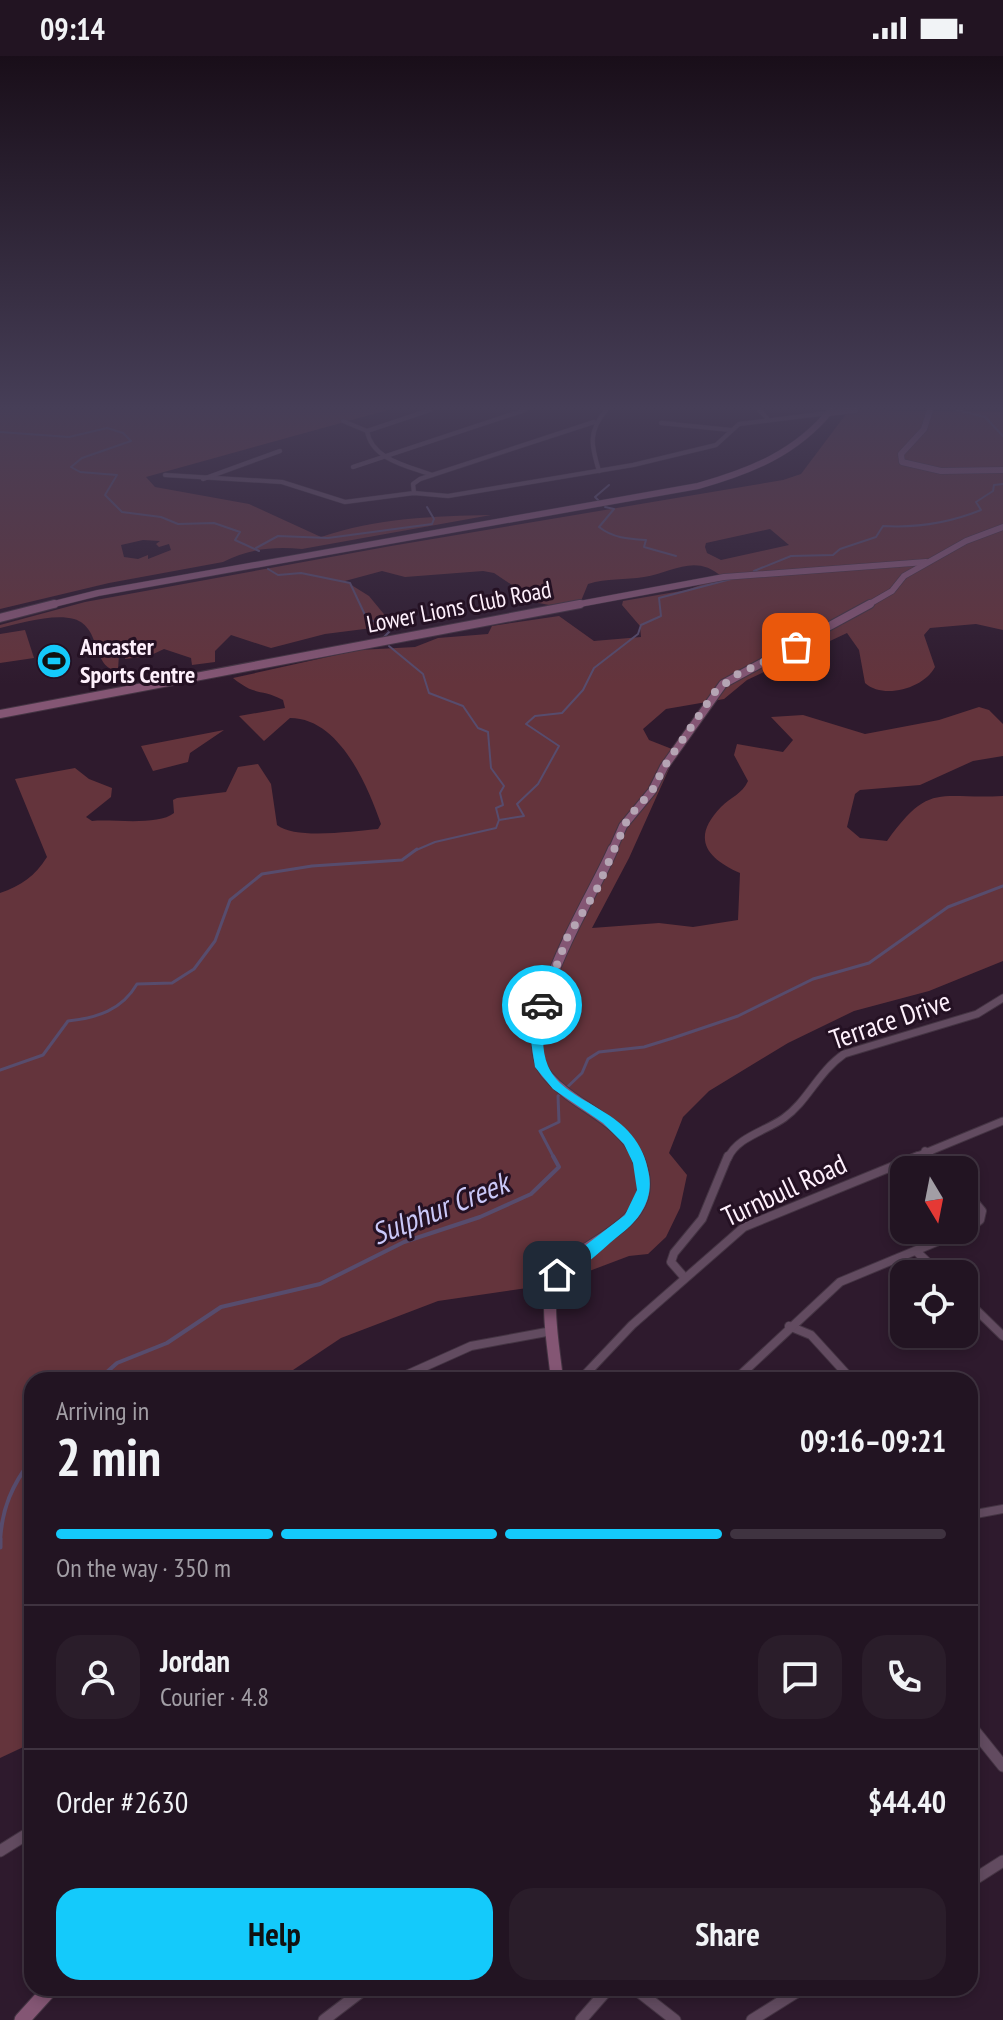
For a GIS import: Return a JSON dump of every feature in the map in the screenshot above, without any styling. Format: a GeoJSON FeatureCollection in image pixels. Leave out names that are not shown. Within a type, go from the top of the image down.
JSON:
{"type":"FeatureCollection","features":[{"type":"Feature","properties":{"kind":"street"},"geometry":{"type":"LineString","coordinates":[[0,618],[98,593],[610,502]]}},
{"type":"Feature","properties":{"kind":"street"},"geometry":{"type":"LineString","coordinates":[[557,1372],[550,1292],[557,1275],[631,1218],[644,1190],[640,1163],[630,1141],[608,1120],[558,1086],[541,1067],[536,1028],[567,938],[596,891],[628,818],[652,791],[664,767],[715,692],[736,675],[817,636],[892,591],[904,576],[928,562],[977,535],[1003,527]]}},
{"type":"Feature","properties":{"kind":"street","name":"Lower Lions Club Road"},"geometry":{"type":"LineString","coordinates":[[0,714],[724,577],[928,562]]}},
{"type":"Feature","properties":{"kind":"street","name":"Terrace Drive"},"geometry":{"type":"LineString","coordinates":[[685,1278],[671,1262],[674,1253],[702,1219],[730,1152],[741,1142],[786,1117],[825,1067],[844,1054],[977,1014],[1003,998]]}},
{"type":"Feature","properties":{"kind":"street","name":"Turnbull Road"},"geometry":{"type":"LineString","coordinates":[[587,1372],[604,1352],[744,1227],[1003,1121]]}},
{"type":"Feature","properties":{"kind":"street"},"geometry":{"type":"LineString","coordinates":[[925,1151],[930,1156]]}},
{"type":"Feature","properties":{"kind":"street"},"geometry":{"type":"LineString","coordinates":[[743,1372],[789,1326],[840,1282],[932,1244]]}},
{"type":"Feature","properties":{"kind":"street"},"geometry":{"type":"LineString","coordinates":[[916,1251],[925,1260]]}},
{"type":"Feature","properties":{"kind":"street"},"geometry":{"type":"LineString","coordinates":[[978,1312],[1003,1336]]}},
{"type":"Feature","properties":{"kind":"street"},"geometry":{"type":"LineString","coordinates":[[789,1326],[811,1335],[845,1372]]}},
{"type":"Feature","properties":{"kind":"street"},"geometry":{"type":"LineString","coordinates":[[409,1372],[430,1360],[471,1345],[521,1332],[555,1331]]}},
{"type":"Feature","properties":{"kind":"street"},"geometry":{"type":"LineString","coordinates":[[978,1514],[1003,1509]]}},
{"type":"Feature","properties":{"kind":"street"},"geometry":{"type":"LineString","coordinates":[[978,1735],[1003,1766]]}},
{"type":"Feature","properties":{"kind":"street"},"geometry":{"type":"LineString","coordinates":[[0,1851],[24,1836]]}},
{"type":"Feature","properties":{"kind":"street"},"geometry":{"type":"LineString","coordinates":[[978,1877],[1003,1861]]}},
{"type":"Feature","properties":{"kind":"street"},"geometry":{"type":"LineString","coordinates":[[22,2020],[44,1996]]}},
{"type":"Feature","properties":{"kind":"street"},"geometry":{"type":"LineString","coordinates":[[324,2020],[356,1996]]}},
{"type":"Feature","properties":{"kind":"street"},"geometry":{"type":"LineString","coordinates":[[581,2020],[602,1996]]}},
{"type":"Feature","properties":{"kind":"street"},"geometry":{"type":"LineString","coordinates":[[644,1996],[675,2020]]}},
{"type":"Feature","properties":{"kind":"street"},"geometry":{"type":"LineString","coordinates":[[752,2020],[790,1996]]}},
{"type":"Feature","properties":{"kind":"shaded area"},"geometry":{"type":"Polygon","coordinates":[[[0,502],[236,502],[249,504],[321,537],[384,522],[491,515],[302,549],[261,550],[223,562],[109,583],[0,609],[0,502]],[[143,540],[121,545],[124,557],[138,559],[148,555],[148,559],[171,550],[169,544],[159,547],[156,544],[160,541],[143,540]]]}},
{"type":"Feature","properties":{"kind":"shaded area"},"geometry":{"type":"Polygon","coordinates":[[[654,502],[1003,502],[1003,630],[976,624],[930,628],[924,635],[935,667],[922,681],[893,691],[882,691],[865,683],[859,650],[847,633],[747,680],[724,699],[666,709],[643,729],[649,740],[677,751],[629,858],[592,928],[659,923],[693,927],[738,920],[740,873],[711,854],[705,838],[712,818],[748,781],[734,755],[737,744],[783,752],[793,740],[771,717],[803,715],[865,734],[939,720],[979,707],[989,710],[1003,724],[1003,756],[973,761],[920,785],[860,790],[855,794],[847,827],[860,838],[887,841],[914,809],[926,801],[950,796],[1003,796],[1003,961],[929,991],[854,1011],[788,1043],[709,1091],[683,1117],[669,1153],[687,1175],[680,1208],[666,1237],[648,1254],[629,1256],[555,1284],[438,1301],[341,1338],[290,1372],[24,1372],[24,1747],[0,1758],[0,893],[27,880],[47,857],[15,779],[75,768],[89,779],[112,788],[111,797],[86,817],[92,821],[147,821],[174,813],[173,800],[177,798],[226,792],[238,767],[258,764],[271,784],[277,825],[286,830],[340,833],[378,829],[381,824],[368,791],[337,741],[307,721],[290,718],[264,741],[239,716],[285,708],[283,700],[247,688],[233,678],[359,650],[415,647],[438,638],[488,634],[492,626],[559,616],[594,641],[641,637],[640,626],[622,605],[623,601],[687,590],[722,577],[703,566],[684,566],[644,577],[588,584],[581,601],[549,605],[539,603],[494,573],[483,571],[405,577],[382,571],[345,581],[369,596],[388,619],[388,626],[325,634],[271,648],[231,635],[215,651],[215,662],[192,665],[191,658],[164,649],[149,656],[125,659],[126,653],[138,643],[119,654],[118,670],[104,663],[89,630],[74,619],[47,618],[0,628],[0,625],[85,602],[654,502]],[[770,529],[706,543],[707,553],[721,560],[789,545],[770,529]]]}},
{"type":"Feature","properties":{"kind":"shaded area"},"geometry":{"type":"Polygon","coordinates":[[[25,630],[34,658],[0,663],[0,634],[25,630]]]}},
{"type":"Feature","properties":{"kind":"shaded area"},"geometry":{"type":"Polygon","coordinates":[[[224,730],[190,753],[188,762],[153,771],[141,746],[224,730]]]}},
{"type":"Feature","properties":{"kind":"waterway"},"geometry":{"type":"LineString","coordinates":[[112,502],[122,512],[161,517],[178,524],[214,523],[240,532],[235,540],[259,551]]}},
{"type":"Feature","properties":{"kind":"waterway"},"geometry":{"type":"LineString","coordinates":[[754,571],[791,556],[833,555],[840,549],[876,537],[883,526],[933,524],[969,515],[981,510],[977,502]]}},
{"type":"Feature","properties":{"kind":"waterway"},"geometry":{"type":"LineString","coordinates":[[256,548],[278,536],[328,538],[432,524],[434,519],[427,507]]}},
{"type":"Feature","properties":{"kind":"waterway"},"geometry":{"type":"LineString","coordinates":[[605,507],[614,509],[599,527],[604,531],[646,540],[644,547],[676,556]]}},
{"type":"Feature","properties":{"kind":"waterway"},"geometry":{"type":"LineString","coordinates":[[268,569],[278,575],[301,573],[350,583],[366,617],[390,631],[384,637]]}},
{"type":"Feature","properties":{"kind":"waterway"},"geometry":{"type":"LineString","coordinates":[[499,820],[524,816],[517,804],[538,784],[559,746],[526,724],[535,716],[562,713],[583,690],[594,668],[638,634],[641,625],[661,616],[659,598],[731,579]]}},
{"type":"Feature","properties":{"kind":"waterway"},"geometry":{"type":"LineString","coordinates":[[389,646],[423,674],[429,693],[463,706],[478,728],[488,732],[491,768],[504,786],[500,793],[503,805],[496,808],[499,820]]}},
{"type":"Feature","properties":{"kind":"waterway"},"geometry":{"type":"LineString","coordinates":[[415,851],[435,842],[496,828],[499,820]]}},
{"type":"Feature","properties":{"kind":"waterway"},"geometry":{"type":"LineString","coordinates":[[0,1070],[43,1055],[68,1021],[108,1011],[124,1000],[137,984],[172,983],[194,969],[215,941],[230,900],[262,874],[312,866],[402,860],[415,851]]}},
{"type":"Feature","properties":{"kind":"waterway","name":"Sulphur Creek"},"geometry":{"type":"LineString","coordinates":[[554,1158],[540,1131],[559,1122],[558,1096],[582,1073],[588,1059],[599,1052],[644,1047],[673,1038],[738,1016],[813,979],[869,963],[948,907],[1003,886]]}},
{"type":"Feature","properties":{"kind":"waterway","name":"Sulphur Creek"},"geometry":{"type":"LineString","coordinates":[[107,1372],[117,1363],[167,1343],[221,1307],[320,1284],[404,1242],[480,1217],[531,1194],[559,1167],[553,1156]]}},
{"type":"Feature","properties":{"kind":"waterway","name":"Sulphur Creek"},"geometry":{"type":"LineString","coordinates":[[0,1541],[9,1497],[24,1471]]}},
{"type":"Feature","properties":{"kind":"waterway","name":"Sulphur Creek"},"geometry":{"type":"LineString","coordinates":[[0,1541],[0,1547]]}},
{"type":"Feature","properties":{"kind":"way so far"},"geometry":{"type":"LineString","coordinates":[[542,1005],[558,971],[567,938],[596,891],[623,826],[652,791],[664,767],[715,692],[736,675],[796,647]]}},
{"type":"Feature","properties":{"kind":"place","name":"Ancaster Sports Centre"},"geometry":{"type":"Point","coordinates":[54,661]}},
{"type":"Feature","properties":{"kind":"route"},"geometry":{"type":"LineString","coordinates":[[542,1005],[536,1028],[541,1067],[558,1086],[608,1120],[630,1141],[640,1163],[644,1190],[640,1205],[617,1232],[557,1275]]}}]}
